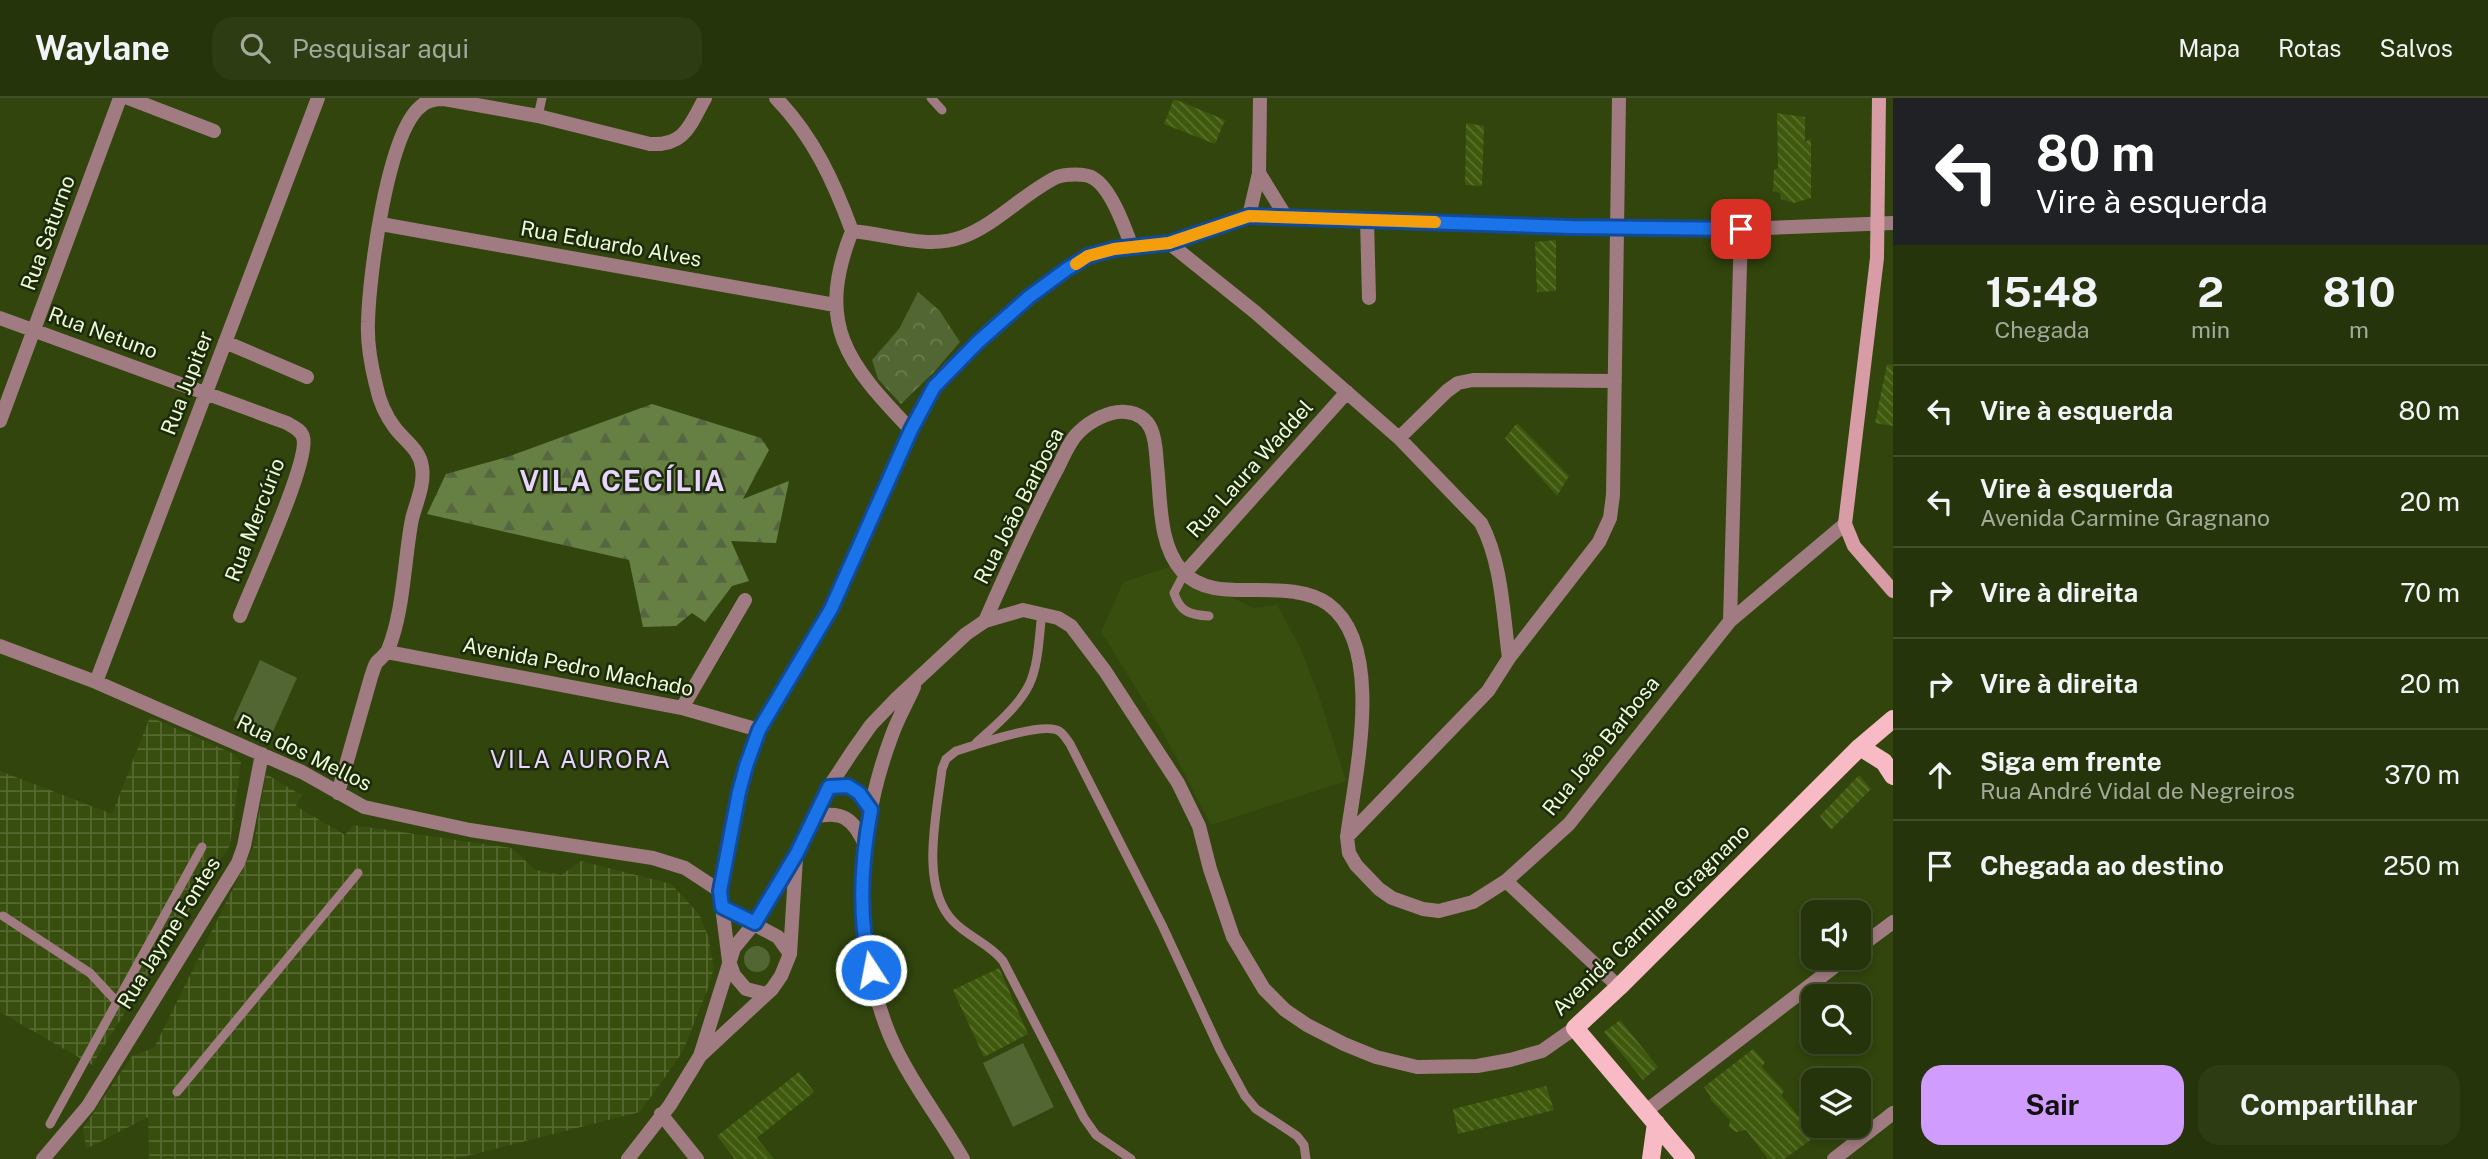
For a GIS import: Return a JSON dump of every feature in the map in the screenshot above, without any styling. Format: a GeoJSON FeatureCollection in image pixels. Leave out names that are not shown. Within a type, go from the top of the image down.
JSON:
{"type":"FeatureCollection","features":[{"type":"Feature","properties":{"kind":"main road"},"geometry":{"type":"LineString","coordinates":[[1879,98],[1886,223],[1877,258],[1844,524],[1854,546],[1893,591]]}},
{"type":"Feature","properties":{"kind":"main road","name":"Avenida Carmine Gragnano"},"geometry":{"type":"LineString","coordinates":[[1575,1028],[1860,747],[1893,719]]}},
{"type":"Feature","properties":{"kind":"main road"},"geometry":{"type":"LineString","coordinates":[[1860,747],[1884,762],[1893,776]]}},
{"type":"Feature","properties":{"kind":"main road"},"geometry":{"type":"LineString","coordinates":[[1575,1028],[1686,1159]]}},
{"type":"Feature","properties":{"kind":"main road"},"geometry":{"type":"LineString","coordinates":[[1651,1117],[1651,1159]]}},
{"type":"Feature","properties":{"kind":"street","name":"Rua Saturno"},"geometry":{"type":"LineString","coordinates":[[0,421],[120,98]]}},
{"type":"Feature","properties":{"kind":"street"},"geometry":{"type":"LineString","coordinates":[[128,98],[215,131]]}},
{"type":"Feature","properties":{"kind":"street","name":"Rua Jupiter"},"geometry":{"type":"LineString","coordinates":[[96,682],[318,98]]}},
{"type":"Feature","properties":{"kind":"street"},"geometry":{"type":"LineString","coordinates":[[338,793],[371,677],[376,663],[387,652],[398,609],[423,468],[419,456],[385,412],[376,386],[369,346],[368,321],[380,224],[400,139],[408,122],[419,107],[430,100],[444,99],[538,116],[650,144],[665,145],[677,141],[687,131],[705,98]]}},
{"type":"Feature","properties":{"kind":"street"},"geometry":{"type":"LineString","coordinates":[[776,98],[788,110],[828,169],[852,231],[840,259],[835,305],[840,334],[850,355],[882,399],[911,430]]}},
{"type":"Feature","properties":{"kind":"street"},"geometry":{"type":"LineString","coordinates":[[1249,216],[1259,173],[1261,98]]}},
{"type":"Feature","properties":{"kind":"street"},"geometry":{"type":"LineString","coordinates":[[1347,836],[1488,691],[1509,658],[1599,542],[1609,518],[1614,495],[1619,98]]}},
{"type":"Feature","properties":{"kind":"street"},"geometry":{"type":"LineString","coordinates":[[1259,173],[1286,217]]}},
{"type":"Feature","properties":{"kind":"street"},"geometry":{"type":"LineString","coordinates":[[852,231],[925,242],[946,241],[985,225],[1058,176],[1078,175],[1093,177],[1102,186],[1120,217],[1132,247]]}},
{"type":"Feature","properties":{"kind":"street"},"geometry":{"type":"LineString","coordinates":[[766,994],[746,989],[739,984],[729,961],[720,891],[743,779],[759,730],[831,609],[911,430],[934,387],[950,368],[1029,297],[1088,256],[1169,243],[1249,216],[1617,228],[1741,229],[1886,223]]}},
{"type":"Feature","properties":{"kind":"street"},"geometry":{"type":"LineString","coordinates":[[1367,219],[1369,298]]}},
{"type":"Feature","properties":{"kind":"street","name":"Rua Eduardo Alves"},"geometry":{"type":"LineString","coordinates":[[380,224],[835,305]]}},
{"type":"Feature","properties":{"kind":"street"},"geometry":{"type":"LineString","coordinates":[[1730,621],[1741,229]]}},
{"type":"Feature","properties":{"kind":"street"},"geometry":{"type":"LineString","coordinates":[[1169,243],[1255,312],[1399,438],[1481,523],[1497,568],[1509,658]]}},
{"type":"Feature","properties":{"kind":"street","name":"Rua Netuno"},"geometry":{"type":"LineString","coordinates":[[0,318],[287,423],[299,430],[304,438]]}},
{"type":"Feature","properties":{"kind":"street"},"geometry":{"type":"LineString","coordinates":[[225,342],[307,377]]}},
{"type":"Feature","properties":{"kind":"street"},"geometry":{"type":"LineString","coordinates":[[1399,438],[1458,383],[1473,380],[1615,381]]}},
{"type":"Feature","properties":{"kind":"street","name":"Rua Laura Waddel"},"geometry":{"type":"LineString","coordinates":[[1184,574],[1347,392]]}},
{"type":"Feature","properties":{"kind":"street","name":"Rua João Barbosa"},"geometry":{"type":"LineString","coordinates":[[985,621],[1027,526],[1077,433],[1091,422],[1119,411],[1133,412],[1144,418],[1151,429],[1155,445],[1166,540],[1172,558],[1184,574],[1216,589],[1279,590],[1310,595],[1328,604],[1352,633],[1362,674],[1364,701],[1347,836],[1349,853],[1366,877],[1392,898],[1423,909],[1439,911],[1473,902],[1506,881],[1569,824],[1730,621],[1844,524]]}},
{"type":"Feature","properties":{"kind":"street","name":"Rua Mercúrio"},"geometry":{"type":"LineString","coordinates":[[240,615],[300,465],[304,438]]}},
{"type":"Feature","properties":{"kind":"street"},"geometry":{"type":"LineString","coordinates":[[682,708],[745,600]]}},
{"type":"Feature","properties":{"kind":"street","name":"Avenida Carmine Gragnano"},"geometry":{"type":"LineString","coordinates":[[701,1056],[734,948],[755,923],[797,853],[829,787],[871,726],[947,650],[985,621],[1023,610],[1058,618],[1071,626],[1178,783],[1199,826],[1233,937],[1264,989],[1285,1010],[1344,1044],[1376,1057],[1417,1068],[1477,1066],[1510,1060],[1542,1051],[1575,1028]]}},
{"type":"Feature","properties":{"kind":"street","name":"Rua dos Mellos"},"geometry":{"type":"LineString","coordinates":[[0,646],[96,682],[262,754],[302,772],[364,807],[470,830],[653,858],[685,867],[720,891]]}},
{"type":"Feature","properties":{"kind":"street","name":"Avenida Pedro Machado"},"geometry":{"type":"LineString","coordinates":[[387,652],[682,708],[759,730]]}},
{"type":"Feature","properties":{"kind":"street"},"geometry":{"type":"LineString","coordinates":[[916,682],[884,756],[871,810],[865,845],[863,911],[866,949],[891,1037],[963,1159]]}},
{"type":"Feature","properties":{"kind":"street","name":"Rua Jayme Fontes"},"geometry":{"type":"LineString","coordinates":[[43,1159],[88,1106],[238,863],[244,846],[262,754]]}},
{"type":"Feature","properties":{"kind":"street"},"geometry":{"type":"LineString","coordinates":[[829,787],[848,786],[859,793],[871,810]]}},
{"type":"Feature","properties":{"kind":"street"},"geometry":{"type":"LineString","coordinates":[[814,817],[835,814],[843,816],[851,821],[865,845]]}},
{"type":"Feature","properties":{"kind":"street","name":"Avenida Carmine Gragnano"},"geometry":{"type":"LineString","coordinates":[[628,1159],[670,1105],[701,1056],[766,994],[781,976],[790,954],[797,853]]}},
{"type":"Feature","properties":{"kind":"street"},"geometry":{"type":"LineString","coordinates":[[1506,881],[1619,987]]}},
{"type":"Feature","properties":{"kind":"street"},"geometry":{"type":"LineString","coordinates":[[722,907],[778,937],[790,954]]}},
{"type":"Feature","properties":{"kind":"street"},"geometry":{"type":"LineString","coordinates":[[1871,938],[1893,922]]}},
{"type":"Feature","properties":{"kind":"street"},"geometry":{"type":"LineString","coordinates":[[1651,1117],[1831,970]]}},
{"type":"Feature","properties":{"kind":"street"},"geometry":{"type":"LineString","coordinates":[[1833,1159],[1893,1113]]}},
{"type":"Feature","properties":{"kind":"street"},"geometry":{"type":"LineString","coordinates":[[661,1114],[697,1159]]}},
{"type":"Feature","properties":{"kind":"lane"},"geometry":{"type":"LineString","coordinates":[[538,116],[542,98]]}},
{"type":"Feature","properties":{"kind":"lane"},"geometry":{"type":"LineString","coordinates":[[931,98],[942,110]]}},
{"type":"Feature","properties":{"kind":"lane"},"geometry":{"type":"LineString","coordinates":[[1184,574],[1174,593],[1177,605],[1190,615],[1209,616]]}},
{"type":"Feature","properties":{"kind":"lane"},"geometry":{"type":"LineString","coordinates":[[972,746],[995,727],[1029,684],[1042,613]]}},
{"type":"Feature","properties":{"kind":"lane"},"geometry":{"type":"LineString","coordinates":[[1131,1159],[1096,1135],[1084,1118],[995,950],[960,928],[941,904],[932,864],[942,769],[946,760],[957,751],[1038,729],[1052,728],[1061,732],[1070,744],[1162,925],[1220,1050],[1245,1096],[1256,1109],[1297,1136],[1304,1145],[1306,1159]]}},
{"type":"Feature","properties":{"kind":"lane"},"geometry":{"type":"LineString","coordinates":[[50,1124],[202,847]]}},
{"type":"Feature","properties":{"kind":"lane"},"geometry":{"type":"LineString","coordinates":[[177,1092],[358,873]]}},
{"type":"Feature","properties":{"kind":"lane"},"geometry":{"type":"LineString","coordinates":[[3,916],[90,973],[117,1002]]}},
{"type":"Feature","properties":{"kind":"shaded area"},"geometry":{"type":"Polygon","coordinates":[[[1169,567],[1254,608],[1277,605],[1300,647],[1317,690],[1346,781],[1211,825],[1162,730],[1101,632],[1123,582],[1169,567]]]}},
{"type":"Feature","properties":{"kind":"shaded area"},"geometry":{"type":"Polygon","coordinates":[[[150,717],[234,754],[241,762],[230,845],[92,1065],[0,1012],[0,771],[112,814],[150,717]]]}},
{"type":"Feature","properties":{"kind":"shaded area"},"geometry":{"type":"Polygon","coordinates":[[[266,774],[301,795],[296,806],[345,835],[353,825],[511,848],[536,870],[561,875],[581,861],[671,884],[699,914],[708,936],[714,968],[682,1053],[640,1112],[455,1159],[149,1159],[148,1117],[86,1149],[83,1128],[132,1056],[154,1048],[253,848],[266,774]]]}},
{"type":"Feature","properties":{"kind":"green space"},"geometry":{"type":"Polygon","coordinates":[[[918,292],[939,310],[960,342],[901,404],[878,379],[872,360],[899,329],[918,292]]]}},
{"type":"Feature","properties":{"kind":"green space"},"geometry":{"type":"Polygon","coordinates":[[[652,404],[761,438],[769,450],[743,499],[789,481],[776,543],[731,541],[749,581],[732,586],[705,622],[692,613],[676,626],[643,627],[629,560],[427,514],[446,474],[507,457],[652,404]]]}},
{"type":"Feature","properties":{"kind":"green space"},"geometry":{"type":"Polygon","coordinates":[[[260,660],[297,678],[271,736],[233,720],[260,660]]]}},
{"type":"Feature","properties":{"kind":"green space"},"geometry":{"type":"Polygon","coordinates":[[[757,946],[766,950],[770,959],[766,968],[757,972],[748,968],[744,959],[748,950],[757,946]]]}},
{"type":"Feature","properties":{"kind":"green space"},"geometry":{"type":"Polygon","coordinates":[[[1023,1043],[1054,1107],[1013,1127],[983,1063],[1023,1043]]]}},
{"type":"Feature","properties":{"kind":"building"},"geometry":{"type":"Polygon","coordinates":[[[1174,99],[1225,120],[1215,144],[1164,124],[1174,99]]]}},
{"type":"Feature","properties":{"kind":"building"},"geometry":{"type":"Polygon","coordinates":[[[1777,113],[1805,117],[1805,142],[1811,138],[1811,198],[1794,203],[1781,199],[1780,193],[1773,191],[1774,170],[1778,168],[1777,113]]]}},
{"type":"Feature","properties":{"kind":"building"},"geometry":{"type":"Polygon","coordinates":[[[1466,123],[1484,126],[1482,186],[1465,185],[1466,123]]]}},
{"type":"Feature","properties":{"kind":"building"},"geometry":{"type":"Polygon","coordinates":[[[1556,240],[1556,291],[1537,292],[1535,242],[1556,240]]]}},
{"type":"Feature","properties":{"kind":"building"},"geometry":{"type":"Polygon","coordinates":[[[1887,364],[1893,365],[1893,426],[1875,423],[1887,364]]]}},
{"type":"Feature","properties":{"kind":"building"},"geometry":{"type":"Polygon","coordinates":[[[1517,423],[1569,476],[1557,496],[1505,438],[1517,423]]]}},
{"type":"Feature","properties":{"kind":"building"},"geometry":{"type":"Polygon","coordinates":[[[1859,775],[1871,789],[1831,830],[1820,816],[1859,775]]]}},
{"type":"Feature","properties":{"kind":"building"},"geometry":{"type":"Polygon","coordinates":[[[999,968],[1028,1034],[984,1057],[953,990],[999,968]]]}},
{"type":"Feature","properties":{"kind":"building"},"geometry":{"type":"Polygon","coordinates":[[[1620,1020],[1658,1067],[1643,1080],[1604,1032],[1620,1020]]]}},
{"type":"Feature","properties":{"kind":"building"},"geometry":{"type":"Polygon","coordinates":[[[1753,1049],[1765,1062],[1762,1067],[1784,1091],[1781,1095],[1801,1116],[1801,1138],[1812,1139],[1784,1159],[1768,1159],[1746,1130],[1736,1132],[1729,1127],[1730,1120],[1710,1099],[1704,1087],[1753,1049]]]}},
{"type":"Feature","properties":{"kind":"building"},"geometry":{"type":"Polygon","coordinates":[[[799,1072],[814,1092],[757,1138],[774,1159],[735,1159],[717,1136],[799,1072]]]}},
{"type":"Feature","properties":{"kind":"building"},"geometry":{"type":"Polygon","coordinates":[[[1546,1086],[1554,1110],[1458,1134],[1453,1109],[1546,1086]]]}},
{"type":"Feature","properties":{"kind":"slow traffic"},"geometry":{"type":"LineString","coordinates":[[1076,264],[1088,256],[1114,249],[1169,243],[1249,216],[1435,222]]}},
{"type":"Feature","properties":{"kind":"district","name":"VILA CECÍLIA"},"geometry":{"type":"Point","coordinates":[623,481]}},
{"type":"Feature","properties":{"kind":"district","name":"VILA AURORA"},"geometry":{"type":"Point","coordinates":[581,760]}},
{"type":"Feature","properties":{"kind":"route"},"geometry":{"type":"LineString","coordinates":[[871,970],[866,949],[863,911],[865,845],[871,810],[864,798],[843,784],[829,787],[797,853],[755,923],[722,907],[720,891],[739,792],[759,730],[831,609],[911,430],[934,387],[950,368],[1029,297],[1088,256],[1114,249],[1169,243],[1249,216],[1571,227],[1741,229]]}}]}
